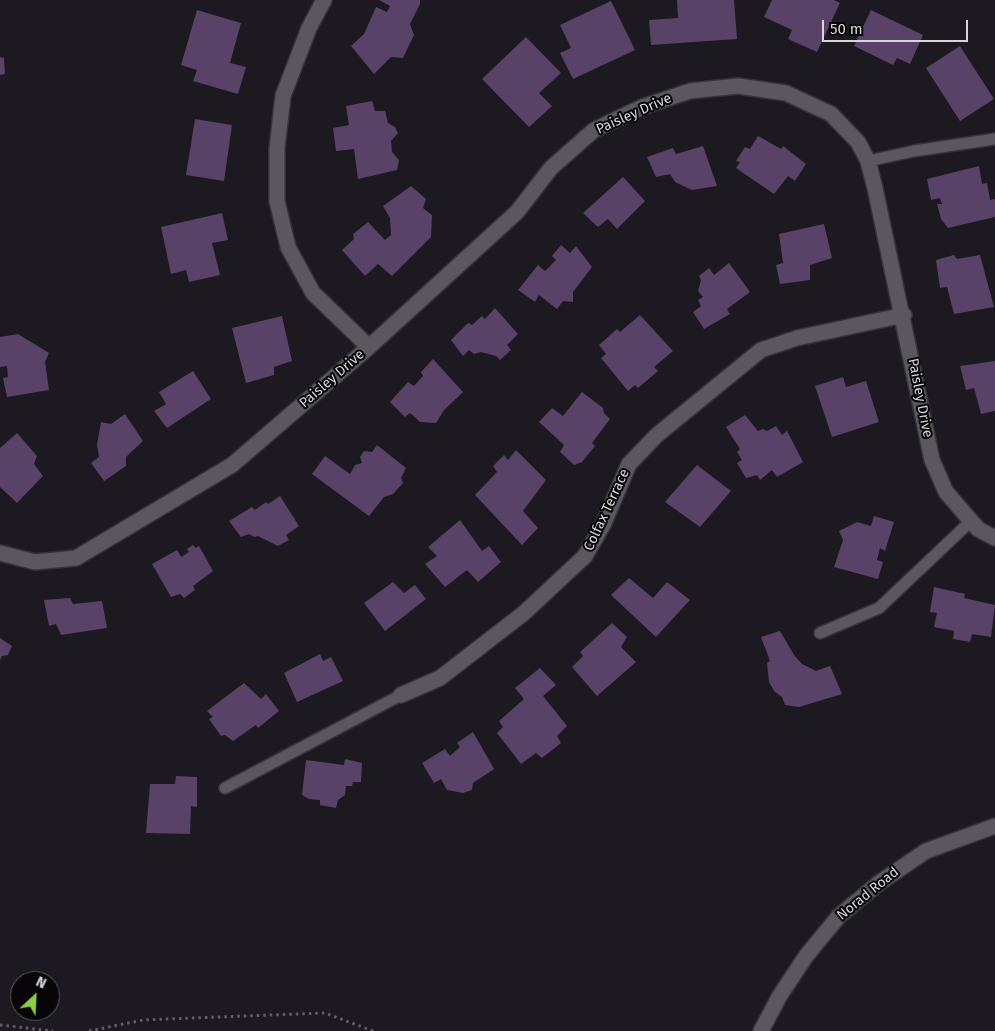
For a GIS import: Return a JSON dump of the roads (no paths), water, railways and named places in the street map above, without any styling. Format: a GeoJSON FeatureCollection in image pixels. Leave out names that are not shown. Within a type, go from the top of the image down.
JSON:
{"type":"FeatureCollection","features":[{"type":"Feature","properties":{"kind":"street"},"geometry":{"type":"LineString","coordinates":[[324,0],[309,28],[284,96],[277,148],[277,201],[288,246],[314,293],[369,347]]}},
{"type":"Feature","properties":{"kind":"street","name":"Paisley Drive"},"geometry":{"type":"LineString","coordinates":[[0,553],[35,562],[76,558],[232,465],[369,347],[517,212],[551,168],[594,130],[642,107],[690,91],[738,86],[786,93],[831,114],[858,142],[868,161],[904,315],[932,460],[946,492],[978,529],[995,538]]}},
{"type":"Feature","properties":{"kind":"street","name":"Colfax Terrace"},"geometry":{"type":"LineString","coordinates":[[401,695],[440,678],[524,612],[586,556],[603,525],[629,464],[657,435],[761,350],[797,338],[904,315]]}},
{"type":"Feature","properties":{"kind":"street","name":"Norad Road"},"geometry":{"type":"LineString","coordinates":[[761,1031],[779,997],[806,956],[839,916],[879,883],[926,850],[995,826]]}},
{"type":"Feature","properties":{"kind":"lane"},"geometry":{"type":"LineString","coordinates":[[868,161],[914,151],[995,138]]}},
{"type":"Feature","properties":{"kind":"lane"},"geometry":{"type":"LineString","coordinates":[[820,633],[879,608],[971,521]]}},
{"type":"Feature","properties":{"kind":"lane"},"geometry":{"type":"LineString","coordinates":[[225,788],[401,695]]}}]}
